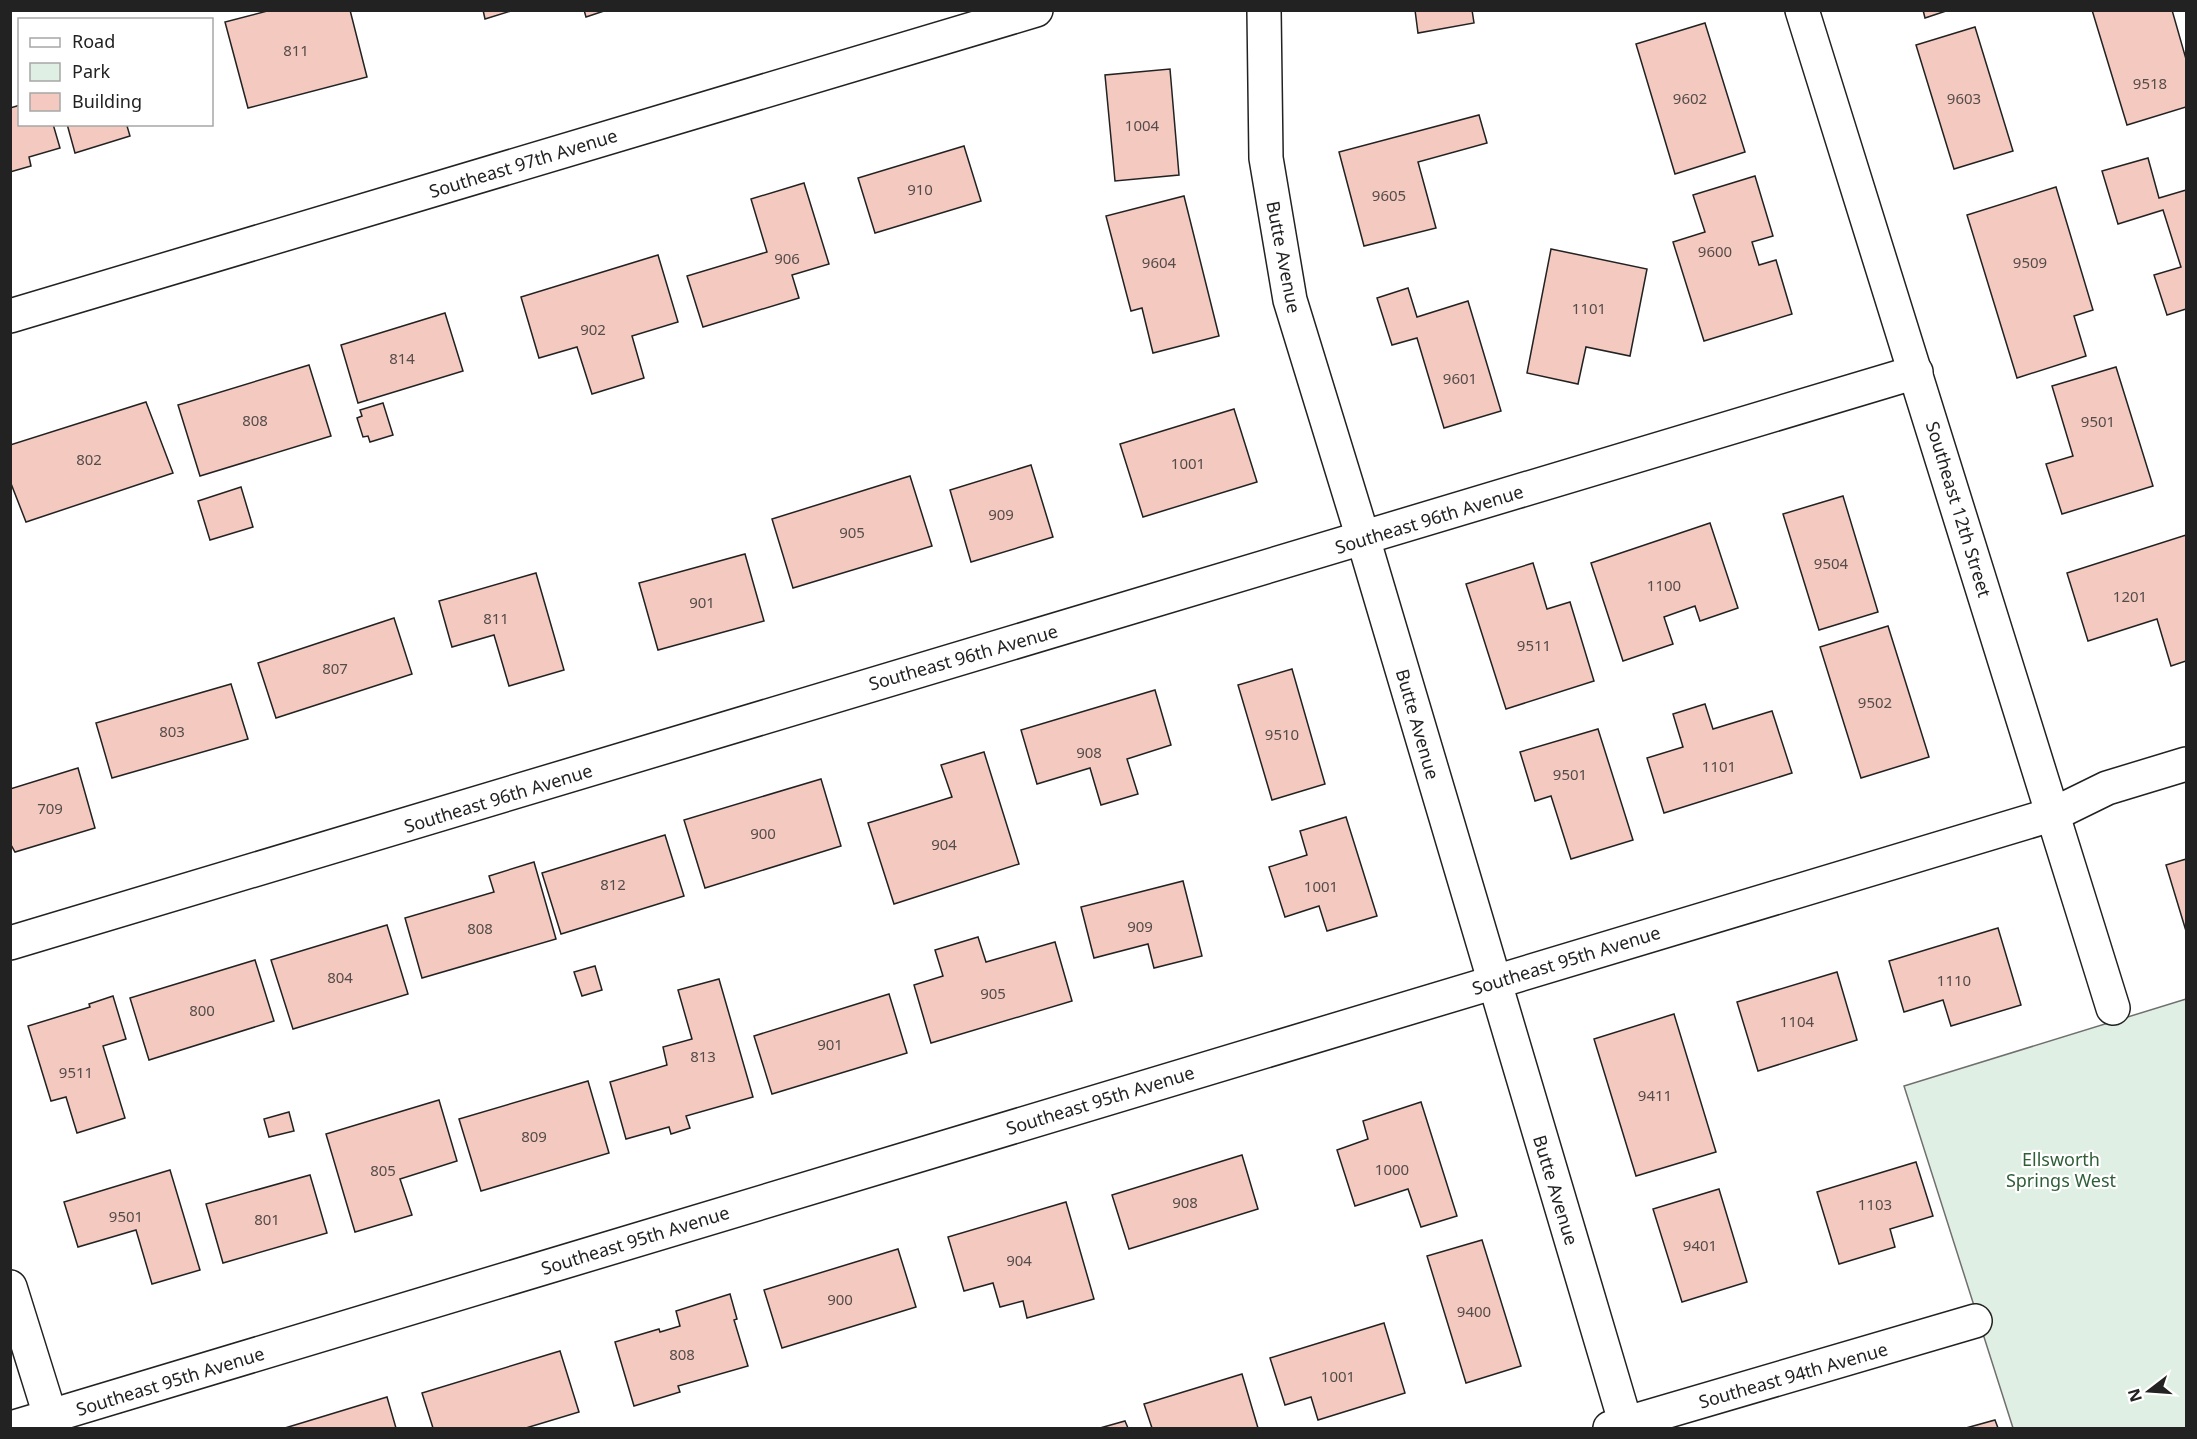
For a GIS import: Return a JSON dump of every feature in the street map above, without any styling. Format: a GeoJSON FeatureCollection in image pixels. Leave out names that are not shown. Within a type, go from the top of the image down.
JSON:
{"type":"FeatureCollection","features":[{"type":"Feature","properties":{"kind":"street","name":"Southeast 97th Avenue"},"geometry":{"type":"LineString","coordinates":[[10,316],[1036,10]]}},
{"type":"Feature","properties":{"kind":"street","name":"Butte Avenue"},"geometry":{"type":"LineString","coordinates":[[1264,10],[1266,158],[1290,300],[1364,538],[1621,1427]]}},
{"type":"Feature","properties":{"kind":"street","name":"Southeast 12th Street"},"geometry":{"type":"LineString","coordinates":[[1802,10],[2055,814],[2113,1008]]}},
{"type":"Feature","properties":{"kind":"street","name":"Southeast 96th Avenue"},"geometry":{"type":"LineString","coordinates":[[10,943],[1916,372]]}},
{"type":"Feature","properties":{"kind":"street","name":"Southeast 95th Avenue"},"geometry":{"type":"LineString","coordinates":[[11,1428],[52,1423],[1493,981],[2055,814],[2107,788],[2187,764]]}},
{"type":"Feature","properties":{"kind":"street"},"geometry":{"type":"LineString","coordinates":[[10,1287],[52,1423]]}},
{"type":"Feature","properties":{"kind":"street","name":"Southeast 94th Avenue"},"geometry":{"type":"LineString","coordinates":[[1621,1427],[1975,1321]]}},
{"type":"Feature","properties":{"kind":"green space","name":"Ellsworth Springs West"},"geometry":{"type":"Polygon","coordinates":[[[2186,999],[2186,1428],[2013,1428],[1904,1086],[2186,999]]]}},
{"type":"Feature","properties":{"kind":"building"},"geometry":{"type":"Polygon","coordinates":[[[271,10],[350,10],[367,77],[248,108],[225,22],[271,10]]]}},
{"type":"Feature","properties":{"kind":"building"},"geometry":{"type":"Polygon","coordinates":[[[483,10],[514,10],[485,19],[483,10]]]}},
{"type":"Feature","properties":{"kind":"building"},"geometry":{"type":"Polygon","coordinates":[[[584,10],[607,10],[586,17],[584,10]]]}},
{"type":"Feature","properties":{"kind":"building"},"geometry":{"type":"Polygon","coordinates":[[[1415,10],[1472,10],[1474,23],[1418,33],[1415,10]]]}},
{"type":"Feature","properties":{"kind":"building"},"geometry":{"type":"Polygon","coordinates":[[[1923,10],[1949,10],[1925,18],[1923,10]]]}},
{"type":"Feature","properties":{"kind":"building"},"geometry":{"type":"Polygon","coordinates":[[[2092,10],[2172,10],[2186,59],[2186,107],[2127,125],[2092,10]]]}},
{"type":"Feature","properties":{"kind":"building"},"geometry":{"type":"Polygon","coordinates":[[[1705,23],[1745,152],[1675,174],[1636,44],[1705,23]]]}},
{"type":"Feature","properties":{"kind":"building"},"geometry":{"type":"Polygon","coordinates":[[[1975,27],[2013,151],[1954,169],[1916,45],[1975,27]]]}},
{"type":"Feature","properties":{"kind":"building"},"geometry":{"type":"Polygon","coordinates":[[[1170,69],[1179,175],[1115,181],[1105,75],[1170,69]]]}},
{"type":"Feature","properties":{"kind":"building"},"geometry":{"type":"Polygon","coordinates":[[[18,106],[18,126],[54,126],[60,148],[29,157],[31,166],[10,172],[10,108],[18,106]]]}},
{"type":"Feature","properties":{"kind":"building"},"geometry":{"type":"Polygon","coordinates":[[[1479,115],[1487,143],[1418,162],[1436,228],[1364,246],[1339,152],[1479,115]]]}},
{"type":"Feature","properties":{"kind":"building"},"geometry":{"type":"Polygon","coordinates":[[[68,126],[127,126],[130,136],[75,153],[68,126]]]}},
{"type":"Feature","properties":{"kind":"building"},"geometry":{"type":"Polygon","coordinates":[[[964,146],[981,201],[875,233],[858,178],[964,146]]]}},
{"type":"Feature","properties":{"kind":"building"},"geometry":{"type":"Polygon","coordinates":[[[2148,158],[2159,198],[2186,190],[2186,309],[2167,315],[2154,275],[2181,267],[2163,210],[2118,224],[2102,171],[2148,158]]]}},
{"type":"Feature","properties":{"kind":"building"},"geometry":{"type":"Polygon","coordinates":[[[1755,176],[1773,236],[1752,242],[1759,265],[1776,260],[1792,314],[1704,341],[1673,242],[1705,232],[1693,195],[1755,176]]]}},
{"type":"Feature","properties":{"kind":"building"},"geometry":{"type":"Polygon","coordinates":[[[804,183],[829,264],[792,275],[799,298],[703,327],[687,276],[767,252],[751,199],[804,183]]]}},
{"type":"Feature","properties":{"kind":"building"},"geometry":{"type":"Polygon","coordinates":[[[2056,187],[2093,310],[2074,316],[2086,356],[2017,378],[1967,215],[2056,187]]]}},
{"type":"Feature","properties":{"kind":"building"},"geometry":{"type":"Polygon","coordinates":[[[1184,196],[1219,336],[1153,353],[1142,308],[1131,311],[1106,216],[1184,196]]]}},
{"type":"Feature","properties":{"kind":"building"},"geometry":{"type":"Polygon","coordinates":[[[1551,249],[1647,269],[1630,356],[1586,347],[1578,384],[1527,373],[1551,249]]]}},
{"type":"Feature","properties":{"kind":"building"},"geometry":{"type":"Polygon","coordinates":[[[658,255],[678,322],[632,336],[644,378],[592,394],[577,347],[539,358],[521,297],[658,255]]]}},
{"type":"Feature","properties":{"kind":"building"},"geometry":{"type":"Polygon","coordinates":[[[1408,288],[1417,317],[1468,301],[1501,411],[1444,428],[1417,338],[1392,345],[1377,298],[1408,288]]]}},
{"type":"Feature","properties":{"kind":"building"},"geometry":{"type":"Polygon","coordinates":[[[445,313],[463,371],[358,403],[341,345],[445,313]]]}},
{"type":"Feature","properties":{"kind":"building"},"geometry":{"type":"Polygon","coordinates":[[[309,365],[331,436],[200,476],[178,405],[309,365]]]}},
{"type":"Feature","properties":{"kind":"building"},"geometry":{"type":"Polygon","coordinates":[[[2116,367],[2153,486],[2062,514],[2046,464],[2073,456],[2052,386],[2116,367]]]}},
{"type":"Feature","properties":{"kind":"building"},"geometry":{"type":"Polygon","coordinates":[[[146,402],[173,473],[26,522],[10,481],[10,445],[146,402]]]}},
{"type":"Feature","properties":{"kind":"building"},"geometry":{"type":"Polygon","coordinates":[[[383,403],[393,435],[370,442],[368,436],[363,437],[357,418],[362,416],[360,410],[383,403]]]}},
{"type":"Feature","properties":{"kind":"building"},"geometry":{"type":"Polygon","coordinates":[[[1234,409],[1257,482],[1143,517],[1120,444],[1234,409]]]}},
{"type":"Feature","properties":{"kind":"building"},"geometry":{"type":"Polygon","coordinates":[[[1031,465],[1053,537],[971,562],[950,490],[1031,465]]]}},
{"type":"Feature","properties":{"kind":"building"},"geometry":{"type":"Polygon","coordinates":[[[910,476],[932,546],[793,588],[772,519],[910,476]]]}},
{"type":"Feature","properties":{"kind":"building"},"geometry":{"type":"Polygon","coordinates":[[[241,487],[253,527],[210,540],[198,501],[241,487]]]}},
{"type":"Feature","properties":{"kind":"building"},"geometry":{"type":"Polygon","coordinates":[[[1843,496],[1878,612],[1819,630],[1783,514],[1843,496]]]}},
{"type":"Feature","properties":{"kind":"building"},"geometry":{"type":"Polygon","coordinates":[[[1710,523],[1738,608],[1700,621],[1695,606],[1664,617],[1673,644],[1623,661],[1591,563],[1710,523]]]}},
{"type":"Feature","properties":{"kind":"building"},"geometry":{"type":"Polygon","coordinates":[[[2186,535],[2186,661],[2171,666],[2157,619],[2088,641],[2067,573],[2186,535]]]}},
{"type":"Feature","properties":{"kind":"building"},"geometry":{"type":"Polygon","coordinates":[[[745,554],[764,621],[658,650],[639,583],[745,554]]]}},
{"type":"Feature","properties":{"kind":"building"},"geometry":{"type":"Polygon","coordinates":[[[1533,563],[1547,609],[1570,602],[1594,681],[1506,709],[1466,584],[1533,563]]]}},
{"type":"Feature","properties":{"kind":"building"},"geometry":{"type":"Polygon","coordinates":[[[536,573],[564,670],[509,686],[494,635],[452,647],[439,601],[536,573]]]}},
{"type":"Feature","properties":{"kind":"building"},"geometry":{"type":"Polygon","coordinates":[[[394,618],[412,674],[276,718],[258,663],[394,618]]]}},
{"type":"Feature","properties":{"kind":"building"},"geometry":{"type":"Polygon","coordinates":[[[1888,626],[1929,757],[1861,778],[1820,647],[1888,626]]]}},
{"type":"Feature","properties":{"kind":"building"},"geometry":{"type":"Polygon","coordinates":[[[1292,669],[1325,784],[1272,800],[1238,685],[1292,669]]]}},
{"type":"Feature","properties":{"kind":"building"},"geometry":{"type":"Polygon","coordinates":[[[231,684],[248,739],[112,778],[96,723],[231,684]]]}},
{"type":"Feature","properties":{"kind":"building"},"geometry":{"type":"Polygon","coordinates":[[[1155,690],[1171,745],[1127,759],[1138,794],[1101,805],[1090,768],[1037,784],[1021,730],[1155,690]]]}},
{"type":"Feature","properties":{"kind":"building"},"geometry":{"type":"Polygon","coordinates":[[[1705,704],[1713,729],[1772,711],[1792,773],[1664,813],[1647,758],[1683,747],[1673,714],[1705,704]]]}},
{"type":"Feature","properties":{"kind":"building"},"geometry":{"type":"Polygon","coordinates":[[[1598,729],[1633,840],[1571,859],[1551,796],[1535,801],[1520,752],[1598,729]]]}},
{"type":"Feature","properties":{"kind":"building"},"geometry":{"type":"Polygon","coordinates":[[[984,752],[1019,864],[894,904],[868,823],[952,797],[941,765],[984,752]]]}},
{"type":"Feature","properties":{"kind":"building"},"geometry":{"type":"Polygon","coordinates":[[[78,768],[95,828],[15,852],[10,843],[10,789],[78,768]]]}},
{"type":"Feature","properties":{"kind":"building"},"geometry":{"type":"Polygon","coordinates":[[[821,779],[841,846],[705,888],[684,820],[821,779]]]}},
{"type":"Feature","properties":{"kind":"building"},"geometry":{"type":"Polygon","coordinates":[[[1346,817],[1377,916],[1327,931],[1319,906],[1285,917],[1269,867],[1307,855],[1300,831],[1346,817]]]}},
{"type":"Feature","properties":{"kind":"building"},"geometry":{"type":"Polygon","coordinates":[[[665,835],[684,896],[561,934],[542,873],[665,835]]]}},
{"type":"Feature","properties":{"kind":"building"},"geometry":{"type":"Polygon","coordinates":[[[2186,859],[2186,931],[2166,865],[2186,859]]]}},
{"type":"Feature","properties":{"kind":"building"},"geometry":{"type":"Polygon","coordinates":[[[534,862],[556,939],[422,978],[405,918],[494,892],[489,876],[534,862]]]}},
{"type":"Feature","properties":{"kind":"building"},"geometry":{"type":"Polygon","coordinates":[[[1183,881],[1202,956],[1154,968],[1148,944],[1094,958],[1081,907],[1183,881]]]}},
{"type":"Feature","properties":{"kind":"building"},"geometry":{"type":"Polygon","coordinates":[[[387,925],[408,994],[293,1029],[271,960],[387,925]]]}},
{"type":"Feature","properties":{"kind":"building"},"geometry":{"type":"Polygon","coordinates":[[[1998,928],[2021,1005],[1951,1026],[1943,1000],[1904,1012],[1889,961],[1998,928]]]}},
{"type":"Feature","properties":{"kind":"building"},"geometry":{"type":"Polygon","coordinates":[[[978,937],[986,962],[1055,942],[1072,1001],[931,1043],[914,985],[943,976],[935,950],[978,937]]]}},
{"type":"Feature","properties":{"kind":"building"},"geometry":{"type":"Polygon","coordinates":[[[255,960],[274,1021],[149,1060],[130,998],[255,960]]]}},
{"type":"Feature","properties":{"kind":"building"},"geometry":{"type":"Polygon","coordinates":[[[595,966],[602,990],[582,996],[574,972],[595,966]]]}},
{"type":"Feature","properties":{"kind":"building"},"geometry":{"type":"Polygon","coordinates":[[[1837,972],[1857,1040],[1758,1071],[1737,1002],[1837,972]]]}},
{"type":"Feature","properties":{"kind":"building"},"geometry":{"type":"Polygon","coordinates":[[[719,979],[753,1097],[686,1116],[690,1128],[671,1134],[669,1127],[626,1139],[610,1082],[667,1065],[663,1047],[692,1039],[678,990],[719,979]]]}},
{"type":"Feature","properties":{"kind":"building"},"geometry":{"type":"Polygon","coordinates":[[[889,994],[907,1053],[772,1094],[754,1036],[889,994]]]}},
{"type":"Feature","properties":{"kind":"building"},"geometry":{"type":"Polygon","coordinates":[[[113,996],[126,1039],[103,1046],[125,1118],[77,1133],[66,1097],[51,1101],[28,1026],[90,1007],[89,1004],[113,996]]]}},
{"type":"Feature","properties":{"kind":"building"},"geometry":{"type":"Polygon","coordinates":[[[1674,1014],[1716,1152],[1636,1176],[1594,1039],[1674,1014]]]}},
{"type":"Feature","properties":{"kind":"building"},"geometry":{"type":"Polygon","coordinates":[[[588,1081],[609,1153],[481,1191],[459,1119],[588,1081]]]}},
{"type":"Feature","properties":{"kind":"building"},"geometry":{"type":"Polygon","coordinates":[[[439,1100],[457,1161],[400,1179],[412,1215],[355,1232],[326,1134],[439,1100]]]}},
{"type":"Feature","properties":{"kind":"building"},"geometry":{"type":"Polygon","coordinates":[[[1421,1102],[1457,1216],[1421,1227],[1408,1189],[1355,1206],[1337,1150],[1368,1139],[1363,1121],[1421,1102]]]}},
{"type":"Feature","properties":{"kind":"building"},"geometry":{"type":"Polygon","coordinates":[[[289,1112],[294,1131],[269,1137],[264,1119],[289,1112]]]}},
{"type":"Feature","properties":{"kind":"building"},"geometry":{"type":"Polygon","coordinates":[[[1242,1155],[1258,1209],[1129,1249],[1112,1195],[1242,1155]]]}},
{"type":"Feature","properties":{"kind":"building"},"geometry":{"type":"Polygon","coordinates":[[[1916,1162],[1933,1216],[1890,1229],[1895,1247],[1839,1264],[1817,1192],[1916,1162]]]}},
{"type":"Feature","properties":{"kind":"building"},"geometry":{"type":"Polygon","coordinates":[[[170,1170],[200,1270],[152,1284],[136,1230],[78,1247],[64,1202],[170,1170]]]}},
{"type":"Feature","properties":{"kind":"building"},"geometry":{"type":"Polygon","coordinates":[[[310,1175],[327,1233],[223,1263],[206,1204],[310,1175]]]}},
{"type":"Feature","properties":{"kind":"building"},"geometry":{"type":"Polygon","coordinates":[[[1719,1189],[1747,1282],[1682,1302],[1653,1209],[1719,1189]]]}},
{"type":"Feature","properties":{"kind":"building"},"geometry":{"type":"Polygon","coordinates":[[[1066,1202],[1094,1299],[1027,1318],[1023,1301],[1000,1307],[993,1283],[964,1291],[948,1237],[1066,1202]]]}},
{"type":"Feature","properties":{"kind":"building"},"geometry":{"type":"Polygon","coordinates":[[[1482,1240],[1521,1366],[1466,1383],[1427,1256],[1482,1240]]]}},
{"type":"Feature","properties":{"kind":"building"},"geometry":{"type":"Polygon","coordinates":[[[898,1249],[916,1307],[782,1348],[764,1290],[898,1249]]]}},
{"type":"Feature","properties":{"kind":"building"},"geometry":{"type":"Polygon","coordinates":[[[730,1294],[737,1319],[734,1320],[748,1366],[678,1386],[680,1392],[634,1406],[615,1342],[659,1329],[660,1332],[680,1326],[676,1311],[730,1294]]]}},
{"type":"Feature","properties":{"kind":"building"},"geometry":{"type":"Polygon","coordinates":[[[1384,1323],[1405,1393],[1318,1420],[1311,1397],[1285,1405],[1270,1358],[1384,1323]]]}},
{"type":"Feature","properties":{"kind":"building"},"geometry":{"type":"Polygon","coordinates":[[[560,1351],[579,1412],[526,1428],[433,1428],[422,1393],[560,1351]]]}},
{"type":"Feature","properties":{"kind":"building"},"geometry":{"type":"Polygon","coordinates":[[[1242,1374],[1258,1428],[1152,1428],[1144,1404],[1242,1374]]]}},
{"type":"Feature","properties":{"kind":"building"},"geometry":{"type":"Polygon","coordinates":[[[387,1397],[396,1428],[285,1428],[387,1397]]]}},
{"type":"Feature","properties":{"kind":"building"},"geometry":{"type":"Polygon","coordinates":[[[1995,1420],[1998,1428],[1966,1428],[1995,1420]]]}},
{"type":"Feature","properties":{"kind":"building"},"geometry":{"type":"Polygon","coordinates":[[[1125,1421],[1128,1428],[1100,1428],[1125,1421]]]}}]}
